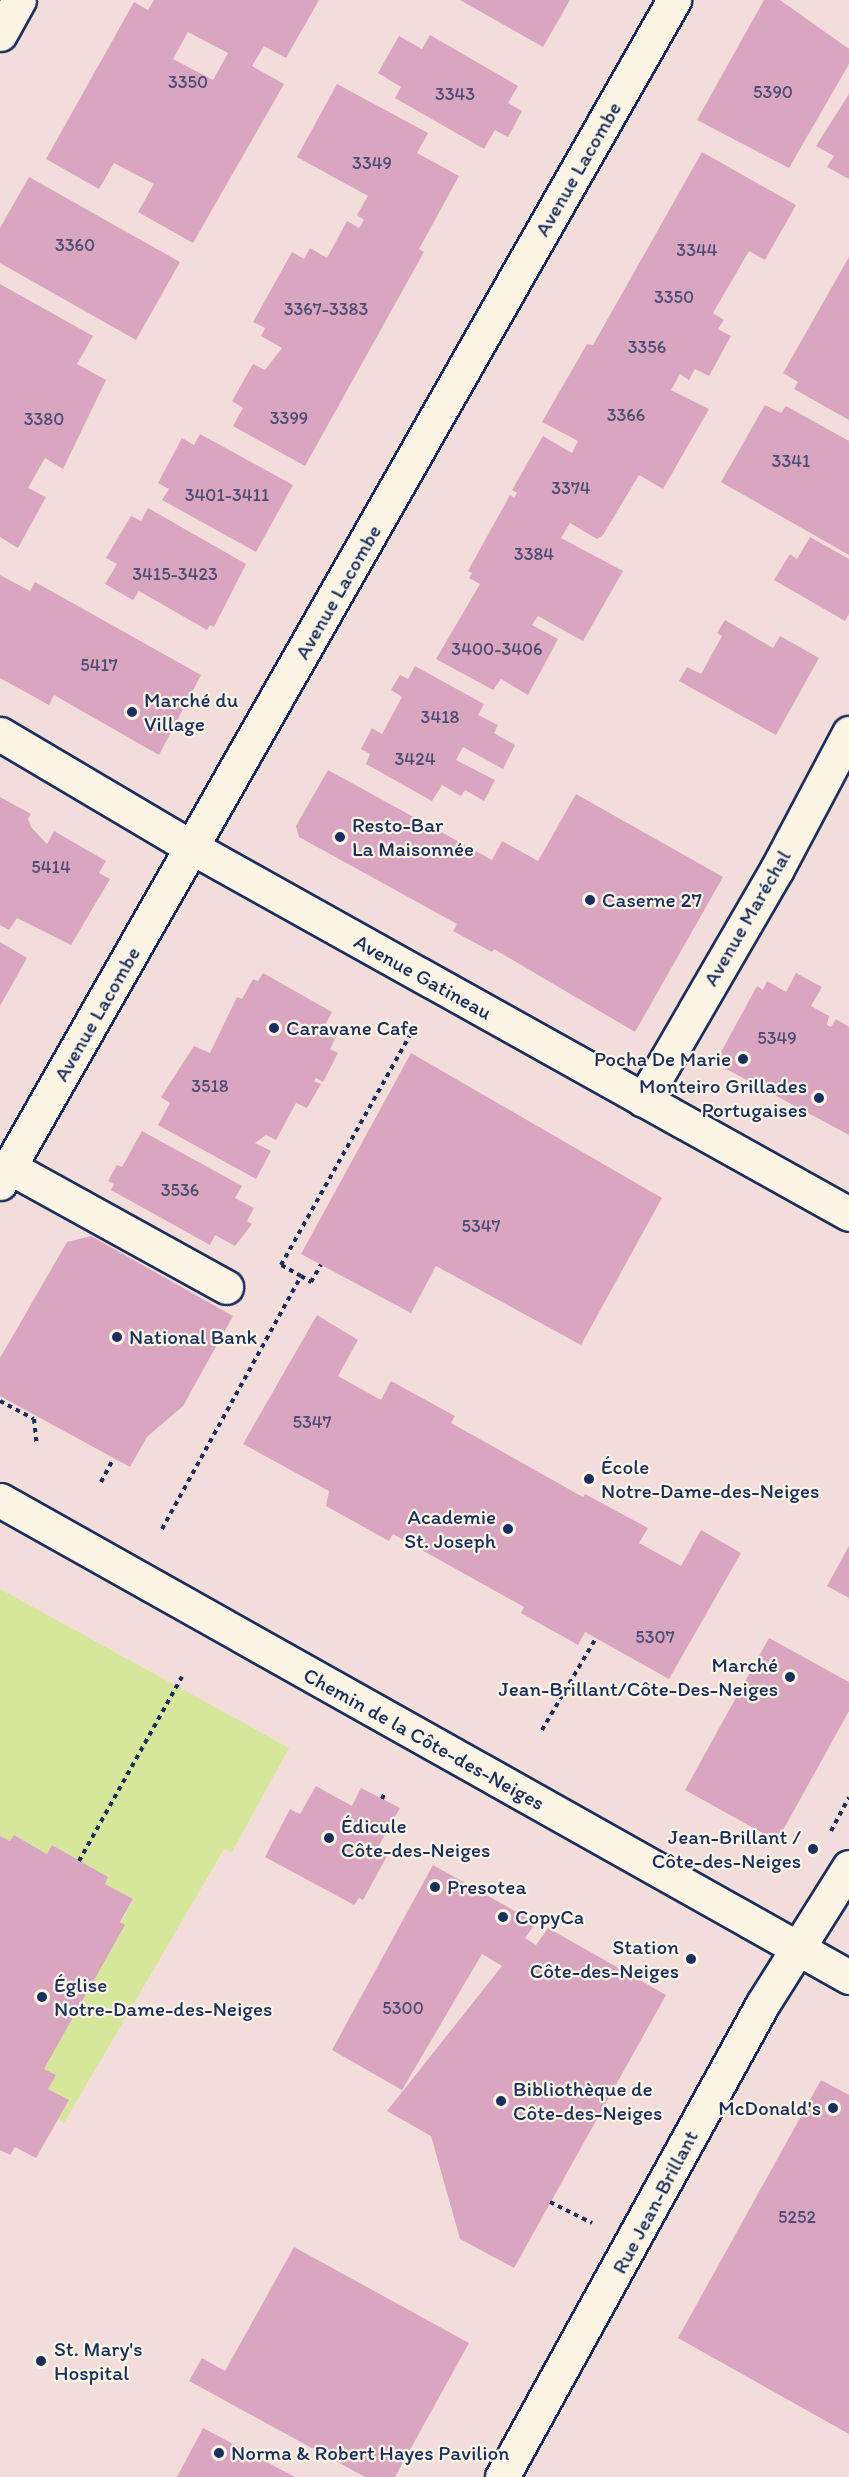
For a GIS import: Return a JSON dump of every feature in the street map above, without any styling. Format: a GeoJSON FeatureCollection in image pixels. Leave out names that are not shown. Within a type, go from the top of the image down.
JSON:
{"type":"FeatureCollection","features":[{"type":"Feature","properties":{"kind":"street"},"geometry":{"type":"LineString","coordinates":[[0,34],[19,0]]}},
{"type":"Feature","properties":{"kind":"street","name":"Avenue Lacombe"},"geometry":{"type":"LineString","coordinates":[[4,1175],[193,848],[674,0]]}},
{"type":"Feature","properties":{"kind":"street","name":"Avenue Gatineau"},"geometry":{"type":"LineString","coordinates":[[0,734],[193,848],[849,1214]]}},
{"type":"Feature","properties":{"kind":"street","name":"Avenue Maréchal"},"geometry":{"type":"LineString","coordinates":[[643,1100],[777,869],[849,734]]}},
{"type":"Feature","properties":{"kind":"street"},"geometry":{"type":"LineString","coordinates":[[4,1175],[226,1287]]}},
{"type":"Feature","properties":{"kind":"street","name":"Chemin de la Côte-des-Neiges"},"geometry":{"type":"LineString","coordinates":[[0,1500],[849,1977]]}},
{"type":"Feature","properties":{"kind":"street","name":"Rue Jean-Brillant"},"geometry":{"type":"LineString","coordinates":[[502,2477],[762,2005],[849,1867]]}},
{"type":"Feature","properties":{"kind":"path"},"geometry":{"type":"LineString","coordinates":[[321,1265],[311,1282],[281,1265],[417,1023]]}},
{"type":"Feature","properties":{"kind":"path"},"geometry":{"type":"LineString","coordinates":[[162,1530],[301,1276]]}},
{"type":"Feature","properties":{"kind":"path"},"geometry":{"type":"LineString","coordinates":[[0,1401],[34,1419],[36,1446]]}},
{"type":"Feature","properties":{"kind":"path"},"geometry":{"type":"LineString","coordinates":[[101,1482],[113,1459]]}},
{"type":"Feature","properties":{"kind":"path"},"geometry":{"type":"LineString","coordinates":[[542,1730],[596,1638]]}},
{"type":"Feature","properties":{"kind":"path"},"geometry":{"type":"LineString","coordinates":[[79,1861],[182,1677]]}},
{"type":"Feature","properties":{"kind":"path"},"geometry":{"type":"LineString","coordinates":[[382,1799],[385,1792]]}},
{"type":"Feature","properties":{"kind":"path"},"geometry":{"type":"LineString","coordinates":[[550,2202],[592,2223]]}},
{"type":"Feature","properties":{"kind":"green space"},"geometry":{"type":"Polygon","coordinates":[[[0,1589],[289,1748],[232,1852],[224,1849],[64,2123],[58,2119],[68,2100],[48,2089],[55,2075],[44,2069],[133,1900],[105,1884],[108,1877],[52,1845],[47,1854],[14,1835],[10,1841],[0,1836],[0,1589]]]}},
{"type":"Feature","properties":{"kind":"building"},"geometry":{"type":"Polygon","coordinates":[[[154,0],[319,0],[286,58],[264,46],[252,66],[284,84],[193,243],[138,212],[154,184],[114,163],[99,189],[46,159],[134,2],[148,10],[154,0]],[[188,32],[173,59],[213,80],[228,53],[188,32]]]}},
{"type":"Feature","properties":{"kind":"building"},"geometry":{"type":"Polygon","coordinates":[[[460,0],[570,0],[543,47],[460,0]]]}},
{"type":"Feature","properties":{"kind":"building"},"geometry":{"type":"Polygon","coordinates":[[[764,0],[780,0],[849,49],[849,64],[789,168],[697,120],[764,0]]]}},
{"type":"Feature","properties":{"kind":"building"},"geometry":{"type":"Polygon","coordinates":[[[430,35],[518,86],[508,103],[522,111],[508,137],[495,130],[484,149],[395,98],[401,87],[378,73],[399,36],[422,49],[430,35]]]}},
{"type":"Feature","properties":{"kind":"building"},"geometry":{"type":"Polygon","coordinates":[[[337,84],[428,133],[417,153],[459,176],[419,249],[424,252],[305,466],[233,426],[243,408],[232,401],[253,364],[265,370],[282,348],[261,336],[265,328],[253,322],[292,252],[304,259],[310,248],[327,258],[347,221],[359,228],[364,220],[357,215],[368,196],[297,157],[337,84]]]}},
{"type":"Feature","properties":{"kind":"building"},"geometry":{"type":"Polygon","coordinates":[[[849,94],[849,179],[827,167],[834,156],[816,146],[849,94]]]}},
{"type":"Feature","properties":{"kind":"building"},"geometry":{"type":"Polygon","coordinates":[[[702,152],[796,205],[765,260],[749,251],[713,313],[724,320],[718,329],[731,336],[709,376],[695,369],[689,380],[680,374],[671,390],[709,409],[663,489],[639,475],[603,535],[597,539],[570,523],[561,538],[623,571],[583,641],[538,616],[532,625],[558,639],[528,695],[501,679],[493,690],[436,659],[480,584],[469,578],[472,573],[468,571],[510,495],[514,498],[517,493],[512,490],[543,436],[572,453],[578,441],[542,422],[587,344],[593,345],[702,152]]]}},
{"type":"Feature","properties":{"kind":"building"},"geometry":{"type":"Polygon","coordinates":[[[29,177],[180,262],[136,340],[0,263],[0,228],[29,177]]]}},
{"type":"Feature","properties":{"kind":"building"},"geometry":{"type":"Polygon","coordinates":[[[849,257],[849,420],[794,389],[798,382],[783,373],[849,257]]]}},
{"type":"Feature","properties":{"kind":"building"},"geometry":{"type":"Polygon","coordinates":[[[0,284],[93,336],[77,364],[106,380],[63,469],[45,458],[28,488],[46,497],[18,548],[0,537],[0,284]]]}},
{"type":"Feature","properties":{"kind":"building"},"geometry":{"type":"Polygon","coordinates":[[[765,405],[781,413],[786,406],[849,441],[849,555],[721,482],[765,405]]]}},
{"type":"Feature","properties":{"kind":"building"},"geometry":{"type":"Polygon","coordinates":[[[200,434],[293,485],[256,552],[162,500],[169,489],[158,483],[182,438],[194,445],[200,434]]]}},
{"type":"Feature","properties":{"kind":"building"},"geometry":{"type":"Polygon","coordinates":[[[148,508],[246,564],[214,627],[210,625],[207,630],[139,591],[133,600],[105,584],[117,564],[106,558],[131,516],[141,521],[148,508]]]}},
{"type":"Feature","properties":{"kind":"building"},"geometry":{"type":"Polygon","coordinates":[[[810,537],[849,559],[849,614],[845,621],[774,580],[790,554],[797,559],[810,537]]]}},
{"type":"Feature","properties":{"kind":"building"},"geometry":{"type":"Polygon","coordinates":[[[0,575],[30,591],[35,582],[201,675],[159,755],[54,695],[49,705],[0,678],[0,575]]]}},
{"type":"Feature","properties":{"kind":"building"},"geometry":{"type":"Polygon","coordinates":[[[725,620],[773,648],[780,636],[819,658],[776,735],[679,681],[687,667],[701,674],[722,636],[717,633],[725,620]]]}},
{"type":"Feature","properties":{"kind":"building"},"geometry":{"type":"Polygon","coordinates":[[[415,666],[484,704],[478,715],[498,725],[494,733],[515,745],[503,769],[463,747],[456,760],[495,780],[484,801],[465,790],[461,796],[442,785],[432,801],[366,764],[370,754],[361,749],[372,728],[382,734],[402,697],[391,690],[400,675],[408,679],[415,666]]]}},
{"type":"Feature","properties":{"kind":"building","name":"Caserne 27"},"geometry":{"type":"Polygon","coordinates":[[[328,770],[492,860],[502,841],[538,861],[576,794],[723,877],[635,1032],[494,949],[492,952],[453,931],[457,924],[299,837],[296,826],[328,770]]]}},
{"type":"Feature","properties":{"kind":"building"},"geometry":{"type":"Polygon","coordinates":[[[0,797],[31,814],[28,819],[31,827],[47,844],[54,831],[106,861],[99,873],[110,879],[71,945],[17,918],[9,930],[0,925],[0,797]]]}},
{"type":"Feature","properties":{"kind":"building"},"geometry":{"type":"Polygon","coordinates":[[[0,942],[27,958],[0,1006],[0,942]]]}},
{"type":"Feature","properties":{"kind":"building"},"geometry":{"type":"Polygon","coordinates":[[[263,973],[332,1012],[324,1027],[337,1035],[330,1049],[338,1053],[323,1082],[316,1078],[314,1081],[321,1084],[307,1108],[296,1103],[276,1140],[266,1135],[255,1143],[271,1151],[256,1179],[158,1125],[170,1103],[161,1097],[194,1046],[210,1053],[237,997],[242,999],[253,979],[258,981],[263,973]]]}},
{"type":"Feature","properties":{"kind":"building"},"geometry":{"type":"Polygon","coordinates":[[[796,973],[822,987],[811,1006],[829,1016],[827,1025],[831,1027],[836,1019],[849,1027],[849,1135],[715,1063],[757,986],[763,990],[767,981],[786,992],[796,973]]]}},
{"type":"Feature","properties":{"kind":"building"},"geometry":{"type":"Polygon","coordinates":[[[411,1053],[662,1198],[581,1345],[436,1266],[411,1313],[301,1254],[411,1053]]]}},
{"type":"Feature","properties":{"kind":"building"},"geometry":{"type":"Polygon","coordinates":[[[142,1131],[242,1186],[235,1198],[254,1208],[247,1221],[252,1224],[235,1246],[215,1235],[210,1245],[111,1190],[114,1184],[108,1181],[117,1165],[122,1167],[142,1131]]]}},
{"type":"Feature","properties":{"kind":"building","name":"National Bank"},"geometry":{"type":"Polygon","coordinates":[[[91,1236],[233,1316],[183,1406],[147,1437],[130,1467],[0,1396],[0,1358],[67,1242],[91,1236]]]}},
{"type":"Feature","properties":{"kind":"building","name":"Academie St. Joseph"},"geometry":{"type":"Polygon","coordinates":[[[317,1315],[358,1340],[338,1376],[381,1400],[391,1381],[455,1416],[451,1423],[583,1497],[585,1494],[648,1528],[639,1543],[681,1566],[701,1530],[741,1553],[669,1679],[585,1632],[578,1645],[521,1613],[524,1607],[393,1534],[389,1541],[326,1506],[329,1491],[243,1444],[317,1315]]]}},
{"type":"Feature","properties":{"kind":"building"},"geometry":{"type":"Polygon","coordinates":[[[849,1546],[849,1598],[827,1586],[849,1546]]]}},
{"type":"Feature","properties":{"kind":"building","name":"Marché Jean-Brillant/Côte-Des-Neiges"},"geometry":{"type":"Polygon","coordinates":[[[769,1638],[849,1682],[849,1711],[777,1841],[685,1790],[769,1638]]]}},
{"type":"Feature","properties":{"kind":"building","name":"Édicule Côte-des-Neiges"},"geometry":{"type":"Polygon","coordinates":[[[316,1786],[352,1806],[361,1788],[400,1808],[377,1849],[387,1856],[363,1900],[359,1898],[354,1905],[265,1857],[290,1809],[300,1814],[316,1786]]]}},
{"type":"Feature","properties":{"kind":"building","name":"Église Notre-Dame-des-Neiges"},"geometry":{"type":"Polygon","coordinates":[[[14,1835],[47,1854],[52,1845],[108,1877],[105,1884],[133,1899],[120,1922],[125,1925],[44,2069],[56,2075],[48,2089],[69,2100],[36,2158],[15,2147],[10,2155],[0,2150],[0,1836],[10,1841],[14,1835]]]}},
{"type":"Feature","properties":{"kind":"building","name":"Bibliothèque de Côte-des-Neiges"},"geometry":{"type":"Polygon","coordinates":[[[433,1865],[536,1923],[525,1938],[536,1945],[548,1928],[666,1995],[514,2268],[460,2239],[431,2136],[387,2111],[502,1966],[482,1954],[402,2090],[332,2050],[433,1865]]]}},
{"type":"Feature","properties":{"kind":"building"},"geometry":{"type":"Polygon","coordinates":[[[821,2080],[849,2095],[849,2434],[678,2338],[821,2080]]]}},
{"type":"Feature","properties":{"kind":"building"},"geometry":{"type":"Polygon","coordinates":[[[294,2247],[469,2343],[395,2477],[365,2477],[189,2381],[202,2358],[225,2371],[294,2247]]]}},
{"type":"Feature","properties":{"kind":"building","name":"Norma & Robert Hayes Pavilion"},"geometry":{"type":"Polygon","coordinates":[[[203,2428],[295,2477],[177,2477],[203,2428]]]}},
{"type":"Feature","properties":{"kind":"place","name":"Marché du Village"},"geometry":{"type":"Point","coordinates":[132,712]}},
{"type":"Feature","properties":{"kind":"place","name":"Resto-Bar La Maisonnée"},"geometry":{"type":"Point","coordinates":[340,837]}},
{"type":"Feature","properties":{"kind":"place","name":"Caserne 27"},"geometry":{"type":"Point","coordinates":[590,900]}},
{"type":"Feature","properties":{"kind":"place","name":"Caravane Cafe"},"geometry":{"type":"Point","coordinates":[274,1028]}},
{"type":"Feature","properties":{"kind":"place","name":"Pocha De Marie"},"geometry":{"type":"Point","coordinates":[743,1059]}},
{"type":"Feature","properties":{"kind":"place","name":"Monteiro Grillades Portugaises"},"geometry":{"type":"Point","coordinates":[819,1098]}},
{"type":"Feature","properties":{"kind":"place","name":"National Bank"},"geometry":{"type":"Point","coordinates":[117,1337]}},
{"type":"Feature","properties":{"kind":"place","name":"École Notre-Dame-des-Neiges"},"geometry":{"type":"Point","coordinates":[589,1479]}},
{"type":"Feature","properties":{"kind":"place","name":"Academie St. Joseph"},"geometry":{"type":"Point","coordinates":[508,1529]}},
{"type":"Feature","properties":{"kind":"place","name":"Marché Jean-Brillant/Côte-Des-Neiges"},"geometry":{"type":"Point","coordinates":[790,1677]}},
{"type":"Feature","properties":{"kind":"place","name":"Édicule Côte-des-Neiges"},"geometry":{"type":"Point","coordinates":[329,1838]}},
{"type":"Feature","properties":{"kind":"place","name":"Jean-Brillant / Côte-des-Neiges"},"geometry":{"type":"Point","coordinates":[813,1849]}},
{"type":"Feature","properties":{"kind":"place","name":"Presotea"},"geometry":{"type":"Point","coordinates":[435,1887]}},
{"type":"Feature","properties":{"kind":"place","name":"CopyCa"},"geometry":{"type":"Point","coordinates":[503,1917]}},
{"type":"Feature","properties":{"kind":"place","name":"Station Côte-des-Neiges"},"geometry":{"type":"Point","coordinates":[691,1959]}},
{"type":"Feature","properties":{"kind":"place","name":"Église Notre-Dame-des-Neiges"},"geometry":{"type":"Point","coordinates":[42,1997]}},
{"type":"Feature","properties":{"kind":"place","name":"Bibliothèque de Côte-des-Neiges"},"geometry":{"type":"Point","coordinates":[501,2101]}},
{"type":"Feature","properties":{"kind":"place","name":"McDonald's"},"geometry":{"type":"Point","coordinates":[833,2108]}},
{"type":"Feature","properties":{"kind":"place","name":"St. Mary's Hospital"},"geometry":{"type":"Point","coordinates":[41,2361]}},
{"type":"Feature","properties":{"kind":"place","name":"Norma & Robert Hayes Pavilion"},"geometry":{"type":"Point","coordinates":[219,2453]}}]}
